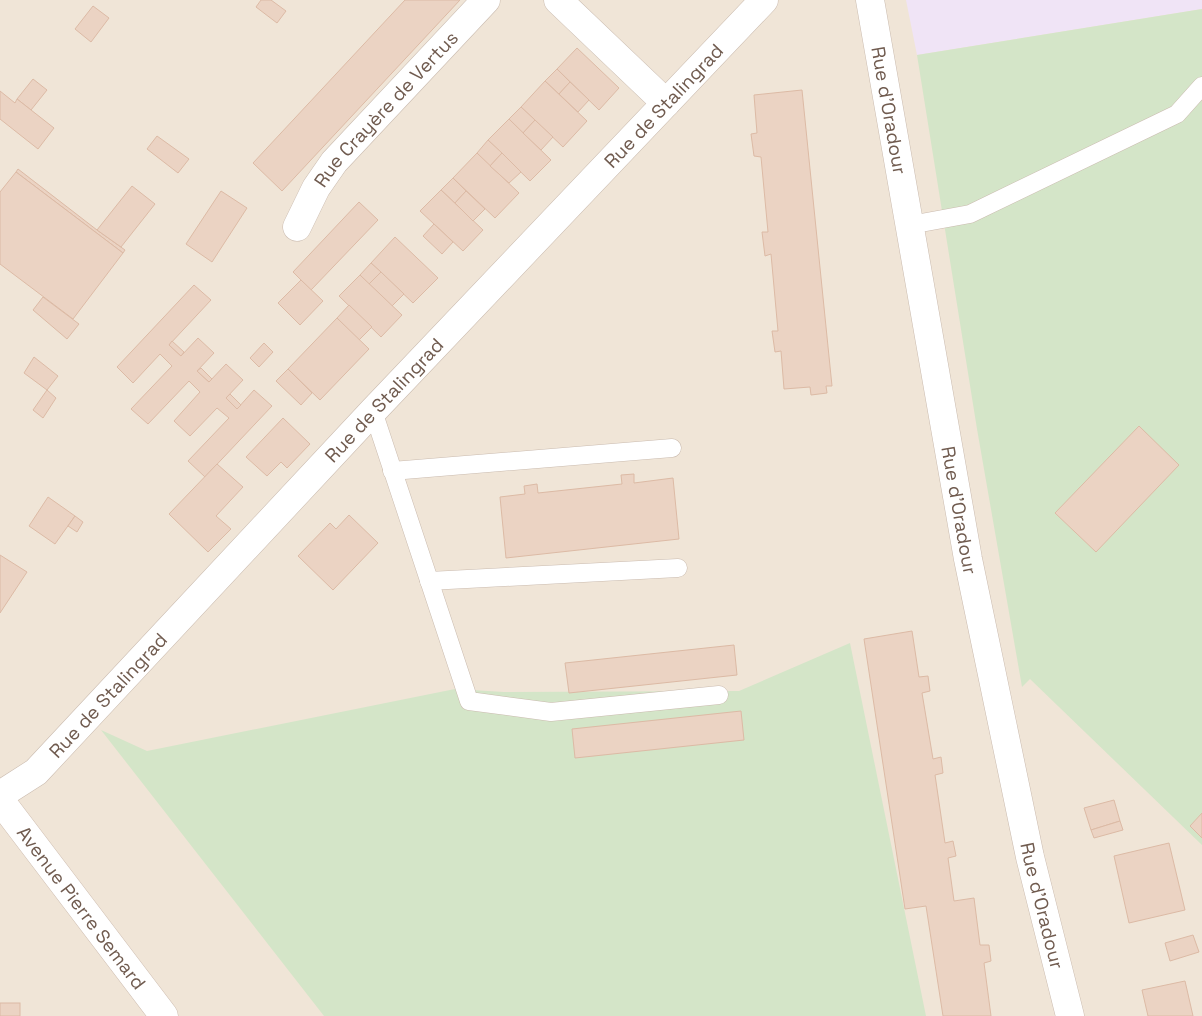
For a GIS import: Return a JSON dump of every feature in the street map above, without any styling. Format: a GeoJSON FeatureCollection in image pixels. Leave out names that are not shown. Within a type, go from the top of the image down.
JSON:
{"type":"FeatureCollection","features":[{"type":"Feature","properties":{"kind":"street","name":"Rue Crayère de Vertus"},"geometry":{"type":"LineString","coordinates":[[297,227],[316,188],[334,162],[486,0]]}},
{"type":"Feature","properties":{"kind":"street"},"geometry":{"type":"LineString","coordinates":[[558,0],[666,103]]}},
{"type":"Feature","properties":{"kind":"street","name":"Rue de Stalingrad"},"geometry":{"type":"LineString","coordinates":[[0,795],[36,772],[373,411],[764,0]]}},
{"type":"Feature","properties":{"kind":"street","name":"Rue d'Oradour"},"geometry":{"type":"LineString","coordinates":[[870,0],[968,559],[1030,857],[1070,1016]]}},
{"type":"Feature","properties":{"kind":"street","name":"Avenue Pierre Semard"},"geometry":{"type":"LineString","coordinates":[[0,800],[164,1016]]}},
{"type":"Feature","properties":{"kind":"lane"},"geometry":{"type":"LineString","coordinates":[[910,225],[970,214],[1178,114],[1202,86]]}},
{"type":"Feature","properties":{"kind":"lane"},"geometry":{"type":"LineString","coordinates":[[373,411],[469,701],[551,712],[719,695]]}},
{"type":"Feature","properties":{"kind":"lane"},"geometry":{"type":"LineString","coordinates":[[392,471],[672,448]]}},
{"type":"Feature","properties":{"kind":"lane"},"geometry":{"type":"LineString","coordinates":[[429,581],[678,568]]}},
{"type":"Feature","properties":{"kind":"shaded area"},"geometry":{"type":"Polygon","coordinates":[[[0,0],[1202,0],[1202,1016],[0,1016],[0,0]]]}},
{"type":"Feature","properties":{"kind":"shaded area"},"geometry":{"type":"Polygon","coordinates":[[[906,0],[1202,0],[1202,9],[917,55],[906,0]]]}},
{"type":"Feature","properties":{"kind":"green space"},"geometry":{"type":"Polygon","coordinates":[[[1202,9],[1202,845],[1030,679],[1022,687],[977,429],[917,55],[1202,9]]]}},
{"type":"Feature","properties":{"kind":"green space"},"geometry":{"type":"Polygon","coordinates":[[[850,643],[926,1016],[324,1016],[101,730],[147,751],[455,689],[504,692],[739,691],[850,643]]]}},
{"type":"Feature","properties":{"kind":"building"},"geometry":{"type":"Polygon","coordinates":[[[261,0],[271,0],[286,11],[277,23],[256,7],[261,0]]]}},
{"type":"Feature","properties":{"kind":"building"},"geometry":{"type":"Polygon","coordinates":[[[405,0],[460,0],[282,191],[253,163],[405,0]]]}},
{"type":"Feature","properties":{"kind":"building"},"geometry":{"type":"Polygon","coordinates":[[[93,6],[109,18],[91,42],[75,29],[93,6]]]}},
{"type":"Feature","properties":{"kind":"building"},"geometry":{"type":"Polygon","coordinates":[[[577,48],[619,88],[599,110],[557,69],[577,48]]]}},
{"type":"Feature","properties":{"kind":"building"},"geometry":{"type":"Polygon","coordinates":[[[557,69],[570,82],[559,94],[545,81],[557,69]]]}},
{"type":"Feature","properties":{"kind":"building"},"geometry":{"type":"Polygon","coordinates":[[[33,79],[47,90],[31,110],[17,99],[33,79]]]}},
{"type":"Feature","properties":{"kind":"building"},"geometry":{"type":"Polygon","coordinates":[[[545,81],[587,121],[563,147],[521,107],[545,81]]]}},
{"type":"Feature","properties":{"kind":"building"},"geometry":{"type":"Polygon","coordinates":[[[570,82],[589,100],[578,112],[559,94],[570,82]]]}},
{"type":"Feature","properties":{"kind":"building"},"geometry":{"type":"Polygon","coordinates":[[[802,90],[832,386],[826,386],[827,393],[811,395],[810,387],[784,389],[781,351],[775,352],[772,331],[778,331],[771,254],[765,256],[762,232],[768,232],[761,157],[754,156],[751,134],[757,133],[754,95],[802,90]]]}},
{"type":"Feature","properties":{"kind":"building"},"geometry":{"type":"Polygon","coordinates":[[[0,91],[15,103],[17,99],[54,128],[38,149],[0,119],[0,91]]]}},
{"type":"Feature","properties":{"kind":"building"},"geometry":{"type":"Polygon","coordinates":[[[521,107],[535,120],[523,133],[509,119],[521,107]]]}},
{"type":"Feature","properties":{"kind":"building"},"geometry":{"type":"Polygon","coordinates":[[[509,119],[551,160],[530,181],[488,140],[509,119]]]}},
{"type":"Feature","properties":{"kind":"building"},"geometry":{"type":"Polygon","coordinates":[[[535,120],[553,137],[541,150],[523,133],[535,120]]]}},
{"type":"Feature","properties":{"kind":"building"},"geometry":{"type":"Polygon","coordinates":[[[157,136],[189,159],[178,173],[147,149],[157,136]]]}},
{"type":"Feature","properties":{"kind":"building"},"geometry":{"type":"Polygon","coordinates":[[[488,140],[502,153],[490,166],[477,153],[488,140]]]}},
{"type":"Feature","properties":{"kind":"building"},"geometry":{"type":"Polygon","coordinates":[[[477,153],[519,193],[495,218],[453,178],[477,153]]]}},
{"type":"Feature","properties":{"kind":"building"},"geometry":{"type":"Polygon","coordinates":[[[502,153],[521,172],[509,183],[490,166],[502,153]]]}},
{"type":"Feature","properties":{"kind":"building"},"geometry":{"type":"Polygon","coordinates":[[[18,169],[125,250],[123,253],[16,172],[18,169]]]}},
{"type":"Feature","properties":{"kind":"building"},"geometry":{"type":"Polygon","coordinates":[[[16,172],[123,253],[73,319],[0,264],[0,192],[16,172]]]}},
{"type":"Feature","properties":{"kind":"building"},"geometry":{"type":"Polygon","coordinates":[[[453,178],[466,191],[455,203],[441,190],[453,178]]]}},
{"type":"Feature","properties":{"kind":"building"},"geometry":{"type":"Polygon","coordinates":[[[132,186],[155,204],[121,247],[97,230],[132,186]]]}},
{"type":"Feature","properties":{"kind":"building"},"geometry":{"type":"Polygon","coordinates":[[[441,190],[483,230],[463,251],[420,211],[441,190]]]}},
{"type":"Feature","properties":{"kind":"building"},"geometry":{"type":"Polygon","coordinates":[[[221,191],[247,208],[212,262],[186,244],[221,191]]]}},
{"type":"Feature","properties":{"kind":"building"},"geometry":{"type":"Polygon","coordinates":[[[466,191],[485,209],[473,221],[455,203],[466,191]]]}},
{"type":"Feature","properties":{"kind":"building"},"geometry":{"type":"Polygon","coordinates":[[[359,202],[378,220],[311,290],[293,272],[359,202]]]}},
{"type":"Feature","properties":{"kind":"building"},"geometry":{"type":"Polygon","coordinates":[[[434,224],[453,242],[442,254],[423,236],[434,224]]]}},
{"type":"Feature","properties":{"kind":"building"},"geometry":{"type":"Polygon","coordinates":[[[395,237],[438,278],[413,303],[371,263],[395,237]]]}},
{"type":"Feature","properties":{"kind":"building"},"geometry":{"type":"Polygon","coordinates":[[[371,263],[381,272],[369,284],[360,275],[371,263]]]}},
{"type":"Feature","properties":{"kind":"building"},"geometry":{"type":"Polygon","coordinates":[[[381,272],[404,294],[392,306],[369,284],[381,272]]]}},
{"type":"Feature","properties":{"kind":"building"},"geometry":{"type":"Polygon","coordinates":[[[360,275],[402,315],[381,337],[339,296],[360,275]]]}},
{"type":"Feature","properties":{"kind":"building"},"geometry":{"type":"Polygon","coordinates":[[[301,280],[323,301],[300,325],[278,303],[301,280]]]}},
{"type":"Feature","properties":{"kind":"building"},"geometry":{"type":"Polygon","coordinates":[[[194,285],[211,300],[169,345],[181,356],[198,338],[214,353],[197,371],[209,382],[226,364],[243,380],[226,398],[237,409],[254,390],[272,406],[205,477],[188,461],[229,418],[217,408],[190,436],[174,421],[200,392],[189,381],[148,424],[131,409],[172,366],[160,354],[133,383],[117,367],[194,285]]]}},
{"type":"Feature","properties":{"kind":"building"},"geometry":{"type":"Polygon","coordinates":[[[43,297],[79,324],[67,339],[33,310],[43,297]]]}},
{"type":"Feature","properties":{"kind":"building"},"geometry":{"type":"Polygon","coordinates":[[[349,305],[372,327],[359,340],[337,318],[349,305]]]}},
{"type":"Feature","properties":{"kind":"building"},"geometry":{"type":"Polygon","coordinates":[[[337,318],[369,349],[320,400],[288,369],[337,318]]]}},
{"type":"Feature","properties":{"kind":"building"},"geometry":{"type":"Polygon","coordinates":[[[172,341],[184,352],[181,356],[169,345],[172,341]]]}},
{"type":"Feature","properties":{"kind":"building"},"geometry":{"type":"Polygon","coordinates":[[[264,343],[273,352],[259,367],[250,358],[264,343]]]}},
{"type":"Feature","properties":{"kind":"building"},"geometry":{"type":"Polygon","coordinates":[[[34,357],[58,376],[47,390],[24,373],[34,357]]]}},
{"type":"Feature","properties":{"kind":"building"},"geometry":{"type":"Polygon","coordinates":[[[201,368],[212,379],[209,382],[197,371],[201,368]]]}},
{"type":"Feature","properties":{"kind":"building"},"geometry":{"type":"Polygon","coordinates":[[[288,369],[312,393],[301,405],[276,381],[288,369]]]}},
{"type":"Feature","properties":{"kind":"building"},"geometry":{"type":"Polygon","coordinates":[[[47,390],[56,398],[43,418],[33,410],[47,390]]]}},
{"type":"Feature","properties":{"kind":"building"},"geometry":{"type":"Polygon","coordinates":[[[230,394],[241,405],[237,409],[226,398],[230,394]]]}},
{"type":"Feature","properties":{"kind":"building"},"geometry":{"type":"Polygon","coordinates":[[[283,418],[310,444],[287,468],[281,462],[267,476],[246,457],[283,418]]]}},
{"type":"Feature","properties":{"kind":"building"},"geometry":{"type":"Polygon","coordinates":[[[1139,426],[1179,465],[1096,552],[1055,513],[1139,426]]]}},
{"type":"Feature","properties":{"kind":"building"},"geometry":{"type":"Polygon","coordinates":[[[217,464],[243,487],[216,516],[231,529],[208,552],[169,514],[217,464]]]}},
{"type":"Feature","properties":{"kind":"building"},"geometry":{"type":"Polygon","coordinates":[[[634,474],[634,483],[673,478],[679,539],[506,558],[500,497],[525,494],[524,486],[537,484],[538,493],[622,484],[621,475],[634,474]]]}},
{"type":"Feature","properties":{"kind":"building"},"geometry":{"type":"Polygon","coordinates":[[[48,497],[75,516],[55,544],[29,526],[48,497]]]}},
{"type":"Feature","properties":{"kind":"building"},"geometry":{"type":"Polygon","coordinates":[[[349,515],[378,543],[333,590],[298,556],[330,523],[336,529],[349,515]]]}},
{"type":"Feature","properties":{"kind":"building"},"geometry":{"type":"Polygon","coordinates":[[[75,516],[83,522],[77,532],[68,526],[75,516]]]}},
{"type":"Feature","properties":{"kind":"building"},"geometry":{"type":"Polygon","coordinates":[[[0,555],[27,572],[0,613],[0,555]]]}},
{"type":"Feature","properties":{"kind":"building"},"geometry":{"type":"Polygon","coordinates":[[[912,631],[919,677],[928,676],[930,691],[922,693],[933,759],[941,757],[943,773],[935,775],[945,843],[953,841],[956,856],[948,858],[954,901],[974,898],[980,945],[989,945],[991,961],[984,963],[991,1016],[943,1016],[926,906],[905,909],[864,639],[912,631]]]}},
{"type":"Feature","properties":{"kind":"building"},"geometry":{"type":"Polygon","coordinates":[[[734,645],[737,675],[569,693],[565,663],[734,645]]]}},
{"type":"Feature","properties":{"kind":"building"},"geometry":{"type":"Polygon","coordinates":[[[741,711],[744,740],[575,758],[572,729],[741,711]]]}},
{"type":"Feature","properties":{"kind":"building"},"geometry":{"type":"Polygon","coordinates":[[[1114,800],[1120,821],[1091,830],[1084,808],[1114,800]]]}},
{"type":"Feature","properties":{"kind":"building"},"geometry":{"type":"Polygon","coordinates":[[[1202,813],[1202,838],[1190,826],[1202,813]]]}},
{"type":"Feature","properties":{"kind":"building"},"geometry":{"type":"Polygon","coordinates":[[[1120,821],[1123,830],[1094,838],[1091,830],[1120,821]]]}},
{"type":"Feature","properties":{"kind":"building"},"geometry":{"type":"Polygon","coordinates":[[[1169,843],[1185,910],[1129,923],[1114,856],[1169,843]]]}},
{"type":"Feature","properties":{"kind":"building"},"geometry":{"type":"Polygon","coordinates":[[[1193,935],[1199,952],[1170,961],[1165,943],[1193,935]]]}},
{"type":"Feature","properties":{"kind":"building"},"geometry":{"type":"Polygon","coordinates":[[[1185,981],[1193,1016],[1148,1016],[1142,990],[1185,981]]]}},
{"type":"Feature","properties":{"kind":"building"},"geometry":{"type":"Polygon","coordinates":[[[0,1003],[20,1003],[20,1016],[0,1016],[0,1003]]]}}]}
